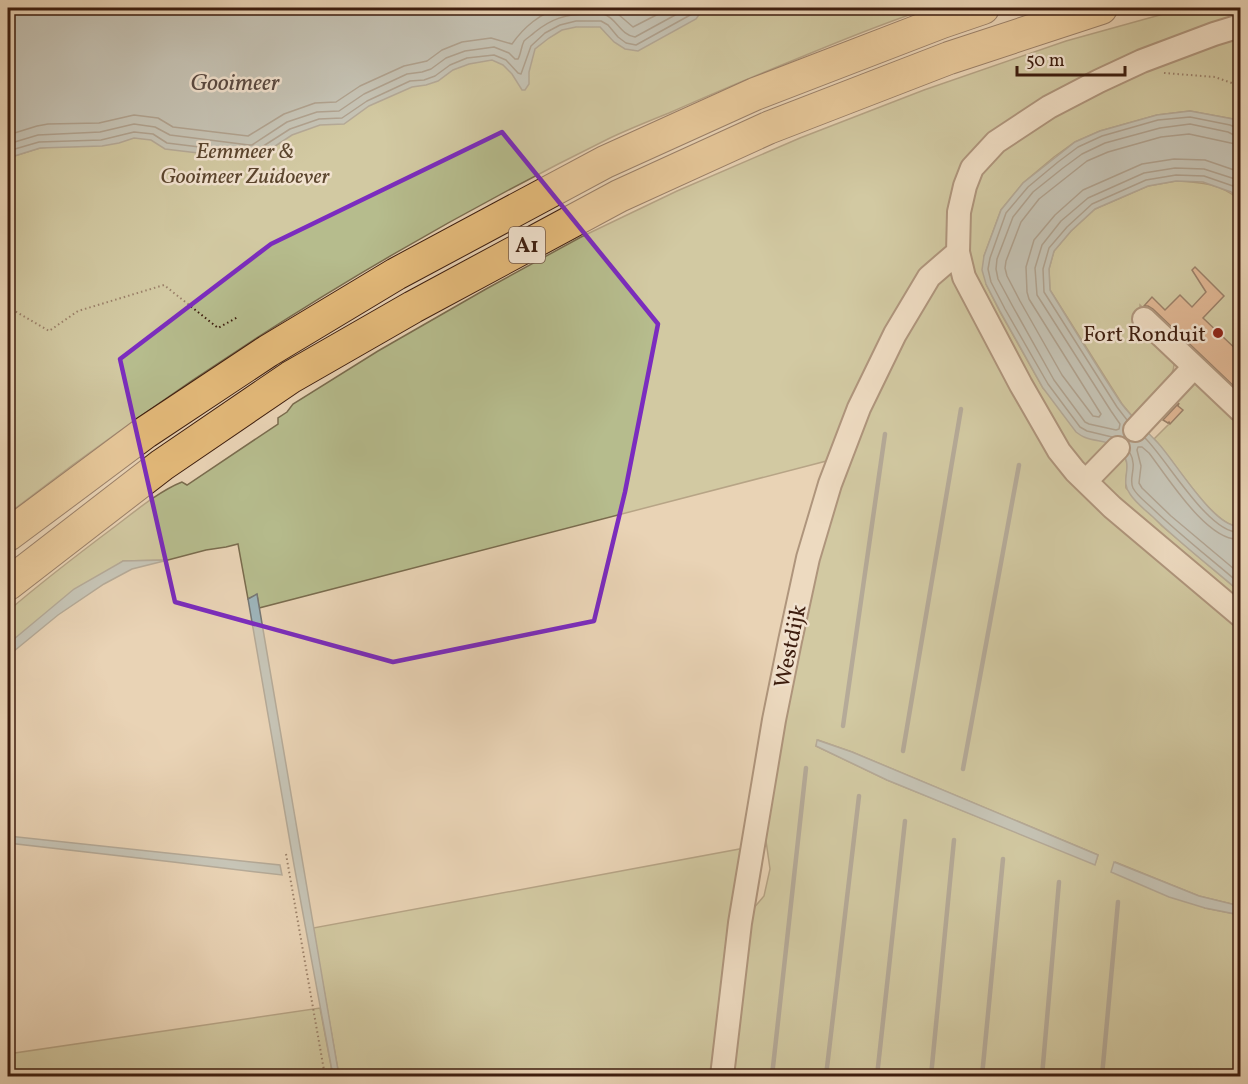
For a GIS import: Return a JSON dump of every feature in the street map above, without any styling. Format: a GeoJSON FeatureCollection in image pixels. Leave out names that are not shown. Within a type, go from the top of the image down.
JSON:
{"type":"FeatureCollection","features":[{"type":"Feature","properties":{"kind":"highway","name":"A1"},"geometry":{"type":"LineString","coordinates":[[8,535],[146,432],[258,357],[396,274],[605,162],[755,94],[942,21],[983,8]]}},
{"type":"Feature","properties":{"kind":"highway","name":"A1"},"geometry":{"type":"LineString","coordinates":[[8,584],[162,465],[291,377],[413,307],[620,196],[768,128],[949,58],[1101,8]]}},
{"type":"Feature","properties":{"kind":"street"},"geometry":{"type":"LineString","coordinates":[[1240,26],[1152,57],[1100,81],[1048,107],[996,142],[972,168],[965,186],[959,212],[957,252],[964,277],[1059,451],[1112,507],[1240,615]]}},
{"type":"Feature","properties":{"kind":"street","name":"Westdijk"},"geometry":{"type":"LineString","coordinates":[[722,1077],[740,923],[774,720],[808,558],[830,484],[859,408],[895,334],[929,277],[957,252]]}},
{"type":"Feature","properties":{"kind":"street"},"geometry":{"type":"LineString","coordinates":[[1144,319],[1240,410]]}},
{"type":"Feature","properties":{"kind":"street"},"geometry":{"type":"LineString","coordinates":[[1135,430],[1194,367]]}},
{"type":"Feature","properties":{"kind":"street"},"geometry":{"type":"LineString","coordinates":[[1086,481],[1118,448]]}},
{"type":"Feature","properties":{"kind":"path"},"geometry":{"type":"LineString","coordinates":[[1159,72],[1215,77],[1240,86]]}},
{"type":"Feature","properties":{"kind":"path"},"geometry":{"type":"LineString","coordinates":[[8,307],[49,331],[78,311],[164,285],[218,328],[238,317]]}},
{"type":"Feature","properties":{"kind":"path"},"geometry":{"type":"LineString","coordinates":[[286,854],[326,1077]]}},
{"type":"Feature","properties":{"kind":"highlighted area"},"geometry":{"type":"Polygon","coordinates":[[[502,132],[658,324],[625,492],[594,621],[393,662],[175,602],[120,359],[271,244],[502,132]]]}},
{"type":"Feature","properties":{"kind":"green space","name":"Eemmeer & Gooimeer Zuidoever"},"geometry":{"type":"Polygon","coordinates":[[[93,8],[930,8],[850,37],[624,131],[452,221],[299,311],[224,359],[151,409],[8,514],[8,158],[40,148],[91,146],[93,8]]]}},
{"type":"Feature","properties":{"kind":"green space"},"geometry":{"type":"Polygon","coordinates":[[[1185,8],[1240,8],[1240,22],[993,139],[955,248],[834,459],[259,608],[257,595],[248,599],[238,544],[168,560],[123,561],[8,644],[8,611],[146,503],[182,482],[187,485],[278,424],[278,418],[293,404],[378,351],[581,237],[677,191],[800,138],[924,90],[1066,41],[1185,8]]]}},
{"type":"Feature","properties":{"kind":"green space"},"geometry":{"type":"Polygon","coordinates":[[[1240,31],[1240,123],[1233,119],[1190,111],[1157,115],[1100,131],[1075,142],[1054,157],[1023,183],[1001,210],[984,256],[986,284],[1043,388],[1098,440],[1112,443],[1094,468],[1077,467],[968,277],[964,213],[977,170],[1051,111],[1240,31]]]}},
{"type":"Feature","properties":{"kind":"green space"},"geometry":{"type":"Polygon","coordinates":[[[1176,181],[1210,185],[1226,190],[1240,200],[1240,400],[1140,305],[1166,345],[1174,364],[1165,385],[1137,422],[1122,404],[1050,290],[1049,269],[1054,251],[1071,231],[1095,209],[1148,186],[1176,181]]]}},
{"type":"Feature","properties":{"kind":"green space"},"geometry":{"type":"Polygon","coordinates":[[[951,268],[1055,451],[1240,620],[1240,906],[1199,896],[1115,862],[1205,908],[1235,914],[1240,937],[1240,1076],[729,1076],[746,917],[764,896],[770,869],[766,841],[758,838],[834,480],[916,306],[951,268]],[[818,740],[816,746],[887,780],[1095,864],[1098,855],[852,752],[818,740]]]}},
{"type":"Feature","properties":{"kind":"green space"},"geometry":{"type":"Polygon","coordinates":[[[1193,381],[1240,420],[1240,526],[1230,524],[1219,517],[1207,505],[1154,439],[1169,424],[1158,414],[1193,381]]]}},
{"type":"Feature","properties":{"kind":"green space"},"geometry":{"type":"Polygon","coordinates":[[[1121,451],[1127,462],[1126,488],[1162,526],[1240,592],[1240,609],[1104,489],[1103,478],[1121,451]]]}},
{"type":"Feature","properties":{"kind":"green space"},"geometry":{"type":"Polygon","coordinates":[[[745,848],[715,1076],[339,1076],[313,928],[745,848]]]}},
{"type":"Feature","properties":{"kind":"green space"},"geometry":{"type":"Polygon","coordinates":[[[320,1008],[333,1076],[8,1076],[8,1054],[320,1008]]]}},
{"type":"Feature","properties":{"kind":"water","name":"Gooimeer"},"geometry":{"type":"Polygon","coordinates":[[[8,8],[704,8],[696,19],[638,51],[625,49],[614,42],[600,27],[576,27],[562,30],[535,49],[529,72],[529,84],[525,90],[522,90],[503,65],[492,60],[469,64],[453,70],[438,81],[412,87],[369,106],[344,124],[320,125],[292,135],[257,158],[248,159],[165,149],[151,140],[134,138],[102,146],[40,148],[8,158],[8,8]]]}},
{"type":"Feature","properties":{"kind":"water"},"geometry":{"type":"Polygon","coordinates":[[[1190,111],[1233,119],[1240,123],[1240,200],[1231,192],[1203,182],[1176,181],[1148,186],[1095,209],[1071,231],[1054,251],[1049,269],[1050,290],[1125,408],[1158,443],[1208,506],[1230,524],[1240,526],[1240,592],[1174,537],[1135,500],[1127,488],[1126,461],[1118,448],[1084,437],[1076,432],[1043,388],[986,284],[982,270],[984,256],[1001,210],[1023,183],[1075,142],[1100,131],[1157,115],[1190,111]]]}},
{"type":"Feature","properties":{"kind":"water"},"geometry":{"type":"Polygon","coordinates":[[[168,560],[132,569],[104,584],[58,615],[8,656],[8,644],[74,589],[123,561],[168,560]]]}},
{"type":"Feature","properties":{"kind":"water"},"geometry":{"type":"Polygon","coordinates":[[[257,594],[339,1076],[333,1076],[248,599],[257,594]]]}},
{"type":"Feature","properties":{"kind":"water"},"geometry":{"type":"Polygon","coordinates":[[[817,740],[852,752],[1098,855],[1095,865],[887,780],[816,746],[817,740]]]}},
{"type":"Feature","properties":{"kind":"water"},"geometry":{"type":"Polygon","coordinates":[[[8,836],[280,865],[282,875],[8,843],[8,836]]]}},
{"type":"Feature","properties":{"kind":"water"},"geometry":{"type":"Polygon","coordinates":[[[1114,862],[1199,896],[1240,906],[1240,937],[1235,914],[1169,897],[1111,872],[1114,862]]]}},
{"type":"Feature","properties":{"kind":"building"},"geometry":{"type":"Polygon","coordinates":[[[1195,267],[1224,296],[1203,318],[1240,353],[1240,392],[1153,309],[1144,306],[1152,297],[1165,310],[1180,295],[1192,307],[1206,292],[1192,270],[1195,267]]]}},
{"type":"Feature","properties":{"kind":"building"},"geometry":{"type":"Polygon","coordinates":[[[1179,403],[1178,406],[1183,410],[1170,424],[1163,420],[1179,403]]]}},
{"type":"Feature","properties":{"kind":"waterway"},"geometry":{"type":"LineString","coordinates":[[903,751],[961,409]]}},
{"type":"Feature","properties":{"kind":"waterway"},"geometry":{"type":"LineString","coordinates":[[843,726],[885,434]]}},
{"type":"Feature","properties":{"kind":"waterway"},"geometry":{"type":"LineString","coordinates":[[963,769],[1019,465]]}},
{"type":"Feature","properties":{"kind":"waterway"},"geometry":{"type":"LineString","coordinates":[[772,1076],[806,768]]}},
{"type":"Feature","properties":{"kind":"waterway"},"geometry":{"type":"LineString","coordinates":[[826,1076],[859,796]]}},
{"type":"Feature","properties":{"kind":"waterway"},"geometry":{"type":"LineString","coordinates":[[877,1076],[905,821]]}},
{"type":"Feature","properties":{"kind":"waterway"},"geometry":{"type":"LineString","coordinates":[[931,1076],[954,840]]}},
{"type":"Feature","properties":{"kind":"waterway"},"geometry":{"type":"LineString","coordinates":[[982,1076],[1003,859]]}},
{"type":"Feature","properties":{"kind":"waterway"},"geometry":{"type":"LineString","coordinates":[[1042,1076],[1059,882]]}},
{"type":"Feature","properties":{"kind":"waterway"},"geometry":{"type":"LineString","coordinates":[[1102,1076],[1118,902]]}},
{"type":"Feature","properties":{"kind":"place","name":"Fort Ronduit"},"geometry":{"type":"Point","coordinates":[1218,333]}}]}
